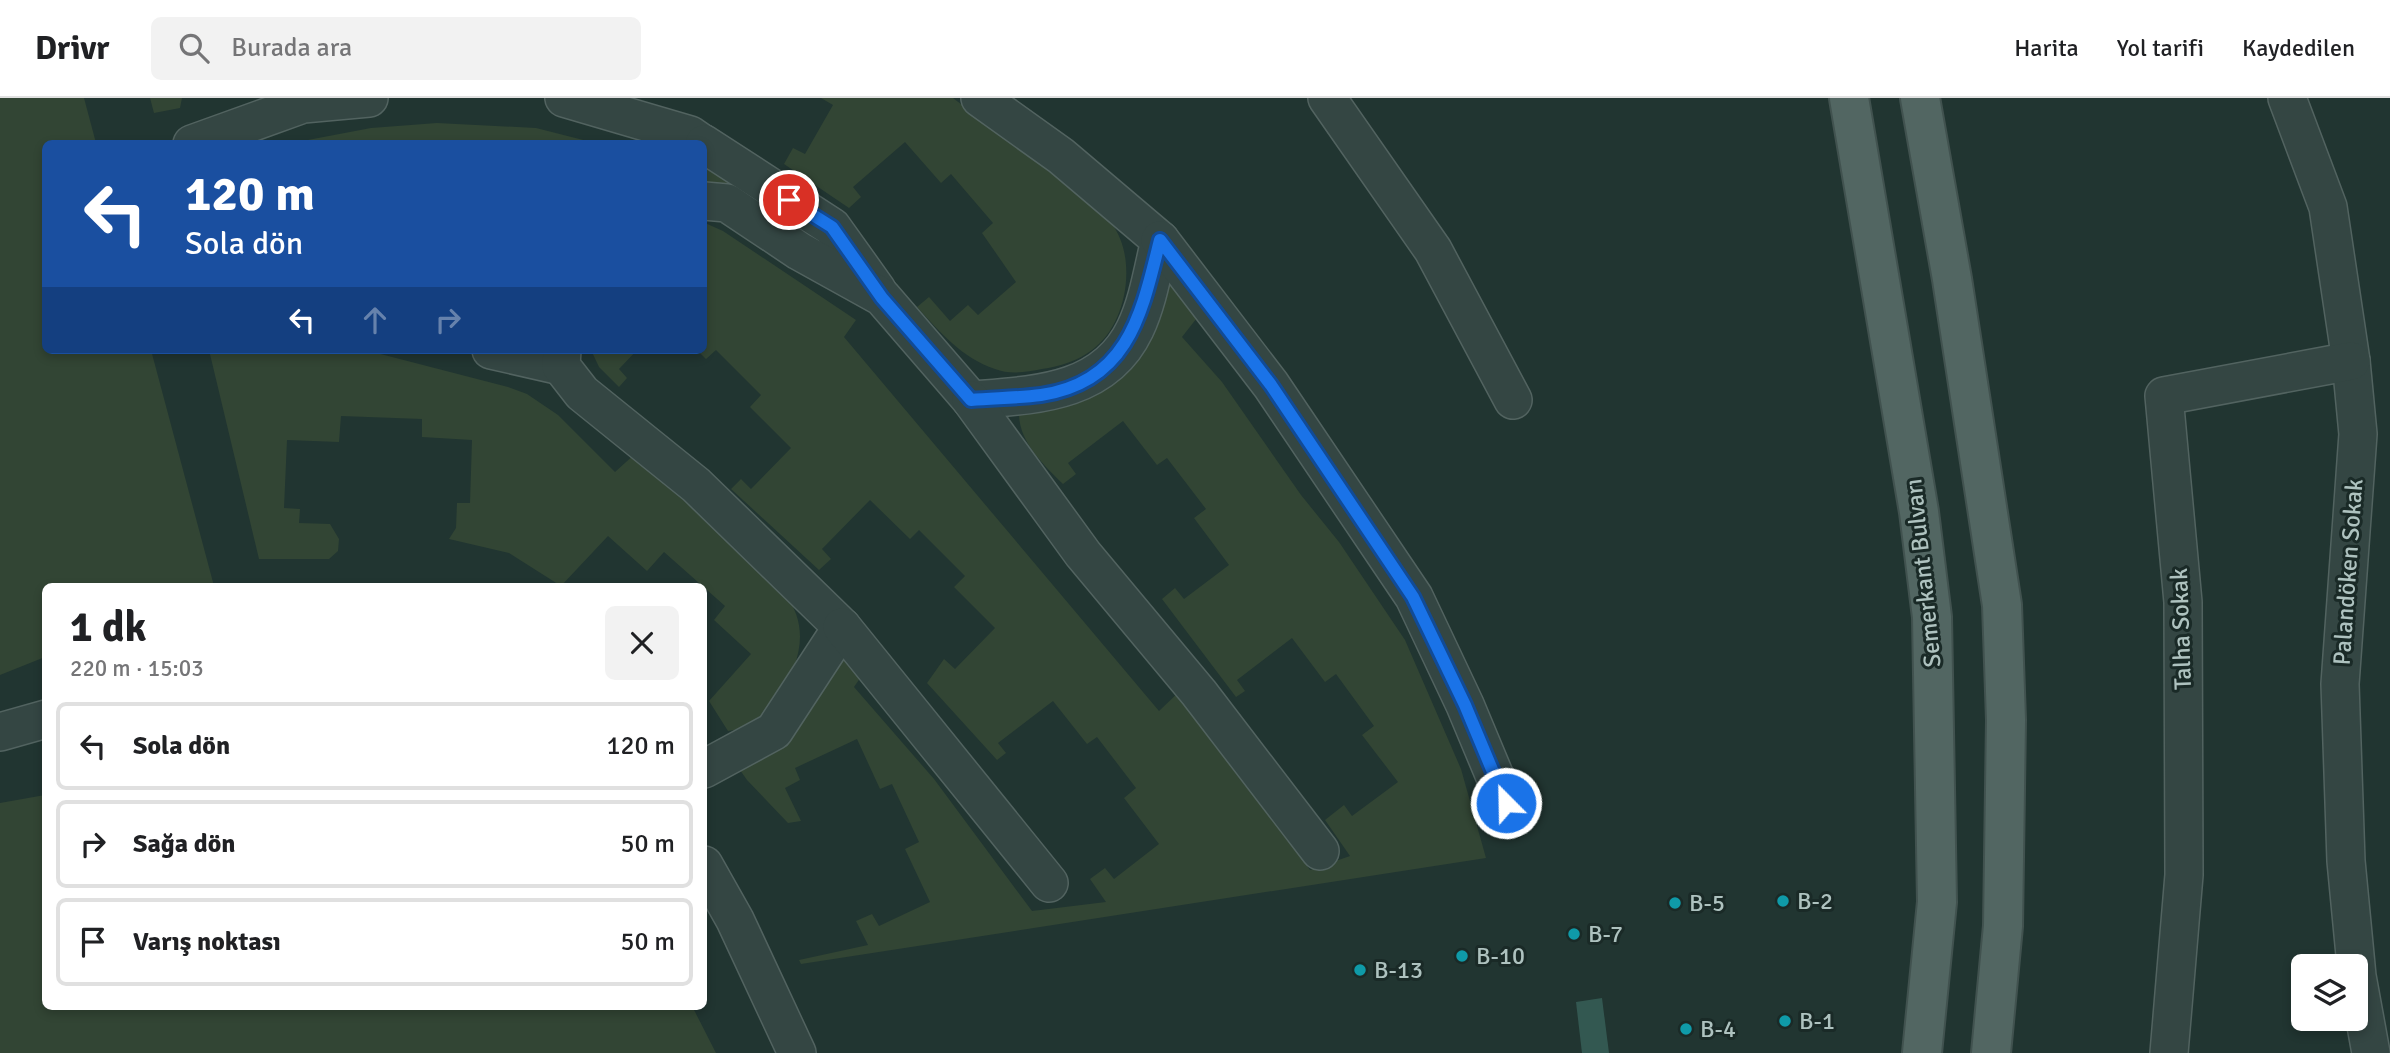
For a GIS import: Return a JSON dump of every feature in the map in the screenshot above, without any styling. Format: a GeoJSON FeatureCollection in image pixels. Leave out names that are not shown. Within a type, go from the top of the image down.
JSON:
{"type":"FeatureCollection","features":[{"type":"Feature","properties":{"kind":"main road","name":"Semerkant Bulvarı"},"geometry":{"type":"LineString","coordinates":[[1849,98],[1919,512],[1932,617],[1937,902],[1922,1053]]}},
{"type":"Feature","properties":{"kind":"main road"},"geometry":{"type":"LineString","coordinates":[[1920,98],[1952,279],[2002,606],[2006,720],[2003,926],[1991,1053]]}},
{"type":"Feature","properties":{"kind":"street"},"geometry":{"type":"LineString","coordinates":[[203,140],[303,104],[369,98]]}},
{"type":"Feature","properties":{"kind":"street"},"geometry":{"type":"LineString","coordinates":[[564,98],[690,135],[697,140]]}},
{"type":"Feature","properties":{"kind":"street"},"geometry":{"type":"LineString","coordinates":[[980,98],[1061,156],[1160,240],[1271,385],[1413,597],[1465,705],[1506,803]]}},
{"type":"Feature","properties":{"kind":"street"},"geometry":{"type":"LineString","coordinates":[[1327,98],[1433,250],[1513,400]]}},
{"type":"Feature","properties":{"kind":"street","name":"Palandöken Sokak"},"geometry":{"type":"LineString","coordinates":[[2287,98],[2328,207],[2351,361],[2358,434],[2340,684],[2346,861],[2357,976],[2371,1053]]}},
{"type":"Feature","properties":{"kind":"street"},"geometry":{"type":"LineString","coordinates":[[707,147],[832,227],[882,298],[971,400],[1083,554],[1199,693],[1320,851]]}},
{"type":"Feature","properties":{"kind":"street"},"geometry":{"type":"LineString","coordinates":[[707,201],[727,203],[799,251],[882,298]]}},
{"type":"Feature","properties":{"kind":"street"},"geometry":{"type":"LineString","coordinates":[[971,400],[1044,394],[1084,382],[1114,359],[1135,329],[1160,240]]}},
{"type":"Feature","properties":{"kind":"street"},"geometry":{"type":"LineString","coordinates":[[526,354],[561,358],[582,393],[696,485],[842,627],[1049,883]]}},
{"type":"Feature","properties":{"kind":"street","name":"Talha Sokak"},"geometry":{"type":"LineString","coordinates":[[2169,1053],[2184,875],[2183,602],[2164,396],[2351,361]]}},
{"type":"Feature","properties":{"kind":"street"},"geometry":{"type":"LineString","coordinates":[[707,767],[774,731],[842,627]]}},
{"type":"Feature","properties":{"kind":"street"},"geometry":{"type":"LineString","coordinates":[[0,732],[42,720]]}},
{"type":"Feature","properties":{"kind":"street"},"geometry":{"type":"LineString","coordinates":[[707,870],[735,920],[797,1053]]}},
{"type":"Feature","properties":{"kind":"shaded area"},"geometry":{"type":"Polygon","coordinates":[[[0,98],[84,98],[95,140],[42,140],[42,354],[152,354],[213,583],[42,583],[42,658],[0,675],[0,98]]]}},
{"type":"Feature","properties":{"kind":"shaded area"},"geometry":{"type":"Polygon","coordinates":[[[150,98],[182,98],[180,108],[154,113],[150,98]]]}},
{"type":"Feature","properties":{"kind":"shaded area"},"geometry":{"type":"Polygon","coordinates":[[[821,98],[953,98],[1093,205],[1110,221],[1120,238],[1125,255],[1125,291],[1121,308],[1104,339],[1087,354],[1068,362],[1018,372],[1001,371],[983,364],[952,343],[917,307],[929,297],[950,321],[968,305],[978,315],[1016,282],[982,233],[993,223],[951,174],[941,183],[905,142],[853,187],[861,197],[849,208],[784,164],[793,148],[805,154],[833,105],[821,98]]]}},
{"type":"Feature","properties":{"kind":"shaded area"},"geometry":{"type":"Polygon","coordinates":[[[437,123],[536,128],[583,140],[308,140],[371,128],[437,123]]]}},
{"type":"Feature","properties":{"kind":"shaded area"},"geometry":{"type":"Polygon","coordinates":[[[707,163],[805,224],[828,247],[707,187],[707,163]]]}},
{"type":"Feature","properties":{"kind":"shaded area"},"geometry":{"type":"Polygon","coordinates":[[[707,224],[723,231],[856,320],[844,337],[1159,711],[1181,690],[1310,870],[1350,856],[1325,820],[1344,805],[1352,816],[1398,782],[1362,735],[1374,726],[1336,674],[1325,682],[1292,638],[1237,680],[1245,691],[1236,697],[1162,599],[1175,588],[1184,599],[1229,565],[1194,518],[1206,509],[1167,458],[1157,465],[1123,421],[1068,463],[1076,474],[1063,484],[1034,453],[1020,425],[1019,415],[1022,412],[1087,396],[1117,379],[1142,340],[1166,284],[1173,283],[1200,314],[1182,337],[1222,382],[1301,495],[1339,542],[1405,640],[1461,769],[1486,858],[801,964],[799,960],[868,945],[856,921],[872,914],[879,926],[930,902],[905,849],[919,842],[892,784],[880,789],[857,739],[795,768],[800,780],[785,788],[801,821],[788,823],[747,780],[733,760],[786,737],[801,724],[841,651],[867,668],[854,687],[934,779],[1032,911],[1106,902],[1090,879],[1105,868],[1114,879],[1159,844],[1124,798],[1136,788],[1097,737],[1087,744],[1053,701],[998,743],[1006,753],[997,760],[927,683],[944,659],[955,669],[995,628],[954,587],[965,576],[919,530],[910,539],[870,500],[822,549],[831,559],[819,570],[731,489],[741,479],[751,489],[791,448],[750,407],[761,395],[716,350],[706,359],[701,354],[707,354],[707,224]]]}},
{"type":"Feature","properties":{"kind":"shaded area"},"geometry":{"type":"Polygon","coordinates":[[[210,354],[380,354],[527,394],[558,415],[615,472],[636,453],[784,592],[798,619],[800,645],[792,671],[771,713],[756,724],[728,731],[709,701],[751,654],[714,620],[725,606],[707,590],[707,583],[699,583],[664,552],[647,571],[608,536],[564,583],[556,583],[509,553],[449,539],[456,528],[457,503],[470,503],[472,440],[422,437],[422,419],[341,416],[339,442],[287,440],[284,508],[300,509],[299,523],[330,524],[339,539],[338,551],[329,559],[259,559],[210,354]]]}},
{"type":"Feature","properties":{"kind":"shaded area"},"geometry":{"type":"Polygon","coordinates":[[[593,354],[633,354],[619,369],[627,378],[619,387],[599,367],[593,354]]]}},
{"type":"Feature","properties":{"kind":"shaded area"},"geometry":{"type":"Polygon","coordinates":[[[42,796],[42,1010],[694,1010],[716,1053],[0,1053],[0,803],[42,796]]]}},
{"type":"Feature","properties":{"kind":"shaded area"},"geometry":{"type":"Polygon","coordinates":[[[1602,998],[1609,1053],[1582,1053],[1576,1002],[1602,998]]]}},
{"type":"Feature","properties":{"kind":"place","name":"B-2"},"geometry":{"type":"Point","coordinates":[1783,901]}},
{"type":"Feature","properties":{"kind":"place","name":"B-5"},"geometry":{"type":"Point","coordinates":[1675,903]}},
{"type":"Feature","properties":{"kind":"place","name":"B-7"},"geometry":{"type":"Point","coordinates":[1574,934]}},
{"type":"Feature","properties":{"kind":"place","name":"B-10"},"geometry":{"type":"Point","coordinates":[1462,956]}},
{"type":"Feature","properties":{"kind":"place","name":"B-13"},"geometry":{"type":"Point","coordinates":[1360,970]}},
{"type":"Feature","properties":{"kind":"place","name":"B-1"},"geometry":{"type":"Point","coordinates":[1785,1021]}},
{"type":"Feature","properties":{"kind":"place","name":"B-4"},"geometry":{"type":"Point","coordinates":[1686,1029]}},
{"type":"Feature","properties":{"kind":"route"},"geometry":{"type":"LineString","coordinates":[[789,200],[832,227],[882,298],[971,400],[1044,394],[1084,382],[1114,359],[1135,329],[1160,240],[1271,385],[1413,597],[1465,705],[1506,803]]}}]}
